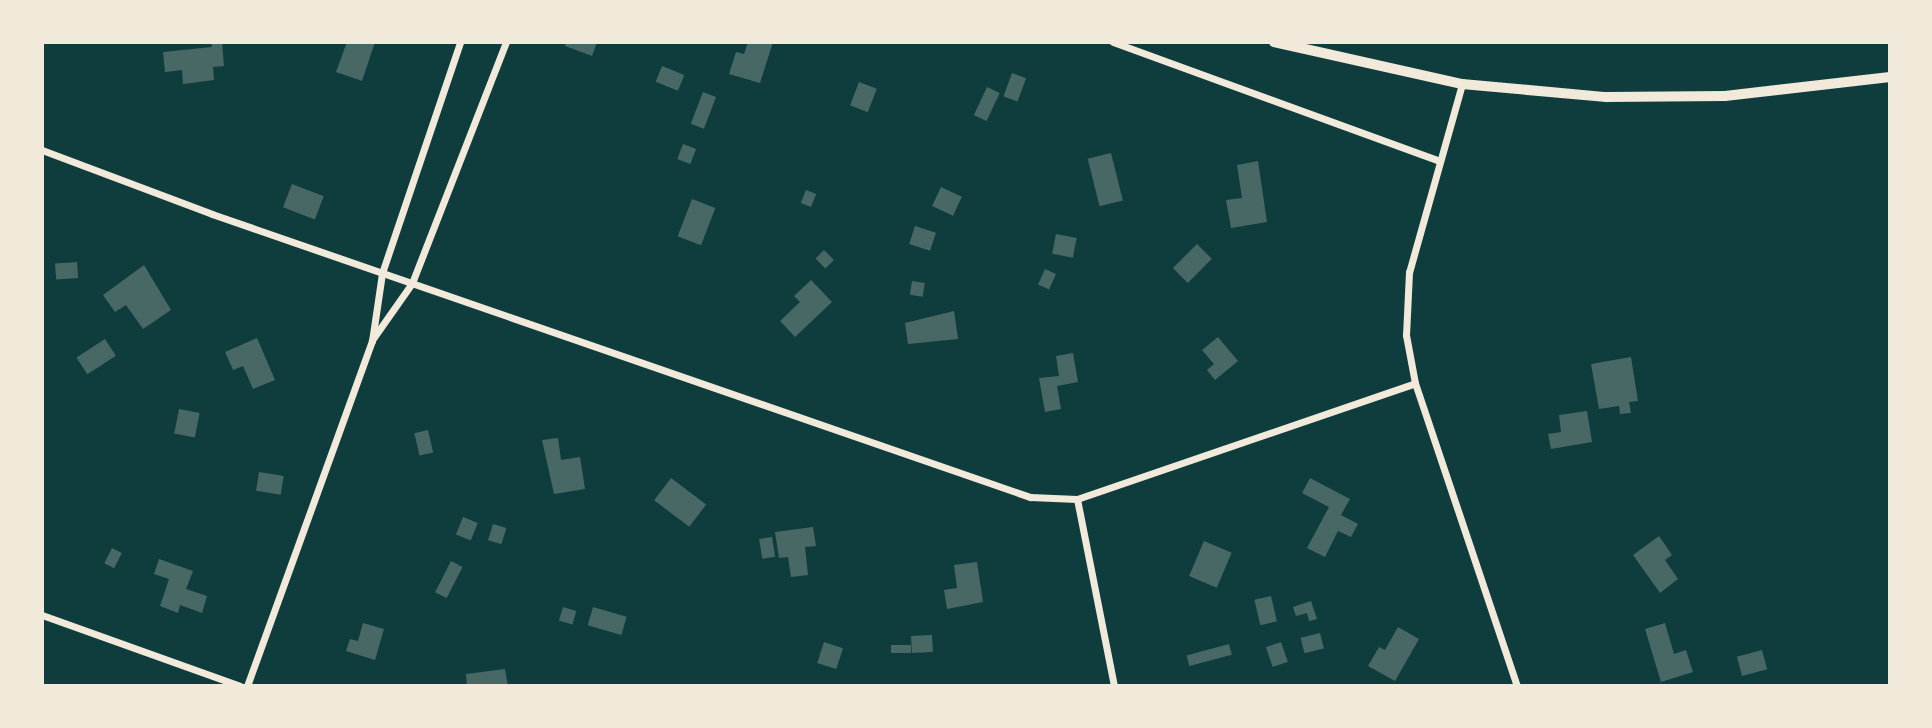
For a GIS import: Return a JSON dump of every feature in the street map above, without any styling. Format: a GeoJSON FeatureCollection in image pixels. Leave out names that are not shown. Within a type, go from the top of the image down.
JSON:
{"type":"FeatureCollection","features":[{"type":"Feature","properties":{"kind":"main road"},"geometry":{"type":"LineString","coordinates":[[1274,42],[1462,84],[1662,99],[1799,90],[1890,77]]}},
{"type":"Feature","properties":{"kind":"street"},"geometry":{"type":"LineString","coordinates":[[247,686],[372,341],[382,273],[460,42]]}},
{"type":"Feature","properties":{"kind":"street"},"geometry":{"type":"LineString","coordinates":[[372,341],[412,283],[506,42]]}},
{"type":"Feature","properties":{"kind":"street"},"geometry":{"type":"LineString","coordinates":[[1112,42],[1438,160]]}},
{"type":"Feature","properties":{"kind":"street"},"geometry":{"type":"LineString","coordinates":[[1462,84],[1438,160],[1405,300],[1406,335],[1415,383],[1517,686]]}},
{"type":"Feature","properties":{"kind":"street"},"geometry":{"type":"LineString","coordinates":[[42,150],[382,273],[952,473],[1030,497],[1077,499],[1415,383]]}},
{"type":"Feature","properties":{"kind":"street"},"geometry":{"type":"LineString","coordinates":[[1077,499],[1114,686]]}},
{"type":"Feature","properties":{"kind":"street"},"geometry":{"type":"LineString","coordinates":[[42,615],[240,686]]}},
{"type":"Feature","properties":{"kind":"building"},"geometry":{"type":"Polygon","coordinates":[[[211,42],[222,42],[224,66],[213,67],[214,80],[183,84],[182,70],[165,72],[163,52],[212,47],[211,42]]]}},
{"type":"Feature","properties":{"kind":"building"},"geometry":{"type":"Polygon","coordinates":[[[347,42],[375,42],[362,81],[336,72],[347,42]]]}},
{"type":"Feature","properties":{"kind":"building"},"geometry":{"type":"Polygon","coordinates":[[[566,42],[597,42],[592,56],[565,46],[566,42]]]}},
{"type":"Feature","properties":{"kind":"building"},"geometry":{"type":"Polygon","coordinates":[[[748,42],[773,42],[760,83],[729,74],[736,52],[744,54],[748,42]]]}},
{"type":"Feature","properties":{"kind":"building"},"geometry":{"type":"Polygon","coordinates":[[[662,66],[684,75],[678,91],[656,82],[662,66]]]}},
{"type":"Feature","properties":{"kind":"building"},"geometry":{"type":"Polygon","coordinates":[[[1012,73],[1026,78],[1018,102],[1003,96],[1012,73]]]}},
{"type":"Feature","properties":{"kind":"building"},"geometry":{"type":"Polygon","coordinates":[[[859,82],[877,89],[868,112],[850,105],[859,82]]]}},
{"type":"Feature","properties":{"kind":"building"},"geometry":{"type":"Polygon","coordinates":[[[987,87],[1000,93],[987,121],[974,115],[987,87]]]}},
{"type":"Feature","properties":{"kind":"building"},"geometry":{"type":"Polygon","coordinates":[[[703,92],[716,97],[704,129],[691,124],[703,92]]]}},
{"type":"Feature","properties":{"kind":"building"},"geometry":{"type":"Polygon","coordinates":[[[683,144],[696,149],[690,164],[677,159],[683,144]]]}},
{"type":"Feature","properties":{"kind":"building"},"geometry":{"type":"Polygon","coordinates":[[[1111,153],[1123,201],[1100,206],[1088,159],[1111,153]]]}},
{"type":"Feature","properties":{"kind":"building"},"geometry":{"type":"Polygon","coordinates":[[[1258,161],[1267,222],[1231,228],[1226,200],[1242,198],[1237,165],[1258,161]]]}},
{"type":"Feature","properties":{"kind":"building"},"geometry":{"type":"Polygon","coordinates":[[[292,184],[324,196],[315,220],[283,207],[292,184]]]}},
{"type":"Feature","properties":{"kind":"building"},"geometry":{"type":"Polygon","coordinates":[[[941,187],[962,197],[953,216],[932,206],[941,187]]]}},
{"type":"Feature","properties":{"kind":"building"},"geometry":{"type":"Polygon","coordinates":[[[806,190],[816,194],[811,207],[801,203],[806,190]]]}},
{"type":"Feature","properties":{"kind":"building"},"geometry":{"type":"Polygon","coordinates":[[[692,199],[715,208],[701,245],[678,236],[692,199]]]}},
{"type":"Feature","properties":{"kind":"building"},"geometry":{"type":"Polygon","coordinates":[[[915,226],[936,233],[930,251],[909,244],[915,226]]]}},
{"type":"Feature","properties":{"kind":"building"},"geometry":{"type":"Polygon","coordinates":[[[1056,234],[1077,238],[1073,258],[1052,254],[1056,234]]]}},
{"type":"Feature","properties":{"kind":"building"},"geometry":{"type":"Polygon","coordinates":[[[1197,244],[1212,259],[1188,283],[1173,268],[1197,244]]]}},
{"type":"Feature","properties":{"kind":"building"},"geometry":{"type":"Polygon","coordinates":[[[824,250],[834,260],[825,268],[816,258],[824,250]]]}},
{"type":"Feature","properties":{"kind":"building"},"geometry":{"type":"Polygon","coordinates":[[[77,262],[78,278],[56,279],[55,264],[77,262]]]}},
{"type":"Feature","properties":{"kind":"building"},"geometry":{"type":"Polygon","coordinates":[[[144,265],[171,310],[143,329],[126,305],[115,312],[103,295],[144,265]]]}},
{"type":"Feature","properties":{"kind":"building"},"geometry":{"type":"Polygon","coordinates":[[[1045,269],[1056,274],[1049,289],[1038,285],[1045,269]]]}},
{"type":"Feature","properties":{"kind":"building"},"geometry":{"type":"Polygon","coordinates":[[[811,280],[832,302],[795,337],[780,321],[800,302],[794,296],[811,280]]]}},
{"type":"Feature","properties":{"kind":"building"},"geometry":{"type":"Polygon","coordinates":[[[912,281],[925,283],[923,297],[910,295],[912,281]]]}},
{"type":"Feature","properties":{"kind":"building"},"geometry":{"type":"Polygon","coordinates":[[[954,311],[958,339],[908,344],[905,323],[954,311]]]}},
{"type":"Feature","properties":{"kind":"building"},"geometry":{"type":"Polygon","coordinates":[[[1218,337],[1238,361],[1215,380],[1207,370],[1214,364],[1202,350],[1218,337]]]}},
{"type":"Feature","properties":{"kind":"building"},"geometry":{"type":"Polygon","coordinates":[[[257,338],[275,380],[253,389],[243,366],[233,370],[225,352],[257,338]]]}},
{"type":"Feature","properties":{"kind":"building"},"geometry":{"type":"Polygon","coordinates":[[[105,339],[116,356],[87,374],[76,358],[105,339]]]}},
{"type":"Feature","properties":{"kind":"building"},"geometry":{"type":"Polygon","coordinates":[[[1073,353],[1078,382],[1057,386],[1061,409],[1045,412],[1039,378],[1059,376],[1056,356],[1073,353]]]}},
{"type":"Feature","properties":{"kind":"building"},"geometry":{"type":"Polygon","coordinates":[[[1631,357],[1638,401],[1629,402],[1631,413],[1620,414],[1619,406],[1599,409],[1591,364],[1631,357]]]}},
{"type":"Feature","properties":{"kind":"building"},"geometry":{"type":"Polygon","coordinates":[[[179,409],[200,413],[195,438],[174,434],[179,409]]]}},
{"type":"Feature","properties":{"kind":"building"},"geometry":{"type":"Polygon","coordinates":[[[1587,411],[1592,442],[1551,449],[1548,434],[1561,432],[1559,415],[1587,411]]]}},
{"type":"Feature","properties":{"kind":"building"},"geometry":{"type":"Polygon","coordinates":[[[428,430],[433,452],[420,456],[414,433],[428,430]]]}},
{"type":"Feature","properties":{"kind":"building"},"geometry":{"type":"Polygon","coordinates":[[[558,438],[561,460],[580,457],[585,489],[554,494],[542,440],[558,438]]]}},
{"type":"Feature","properties":{"kind":"building"},"geometry":{"type":"Polygon","coordinates":[[[259,472],[284,476],[281,495],[256,491],[259,472]]]}},
{"type":"Feature","properties":{"kind":"building"},"geometry":{"type":"Polygon","coordinates":[[[671,478],[706,504],[689,527],[654,500],[671,478]]]}},
{"type":"Feature","properties":{"kind":"building"},"geometry":{"type":"Polygon","coordinates":[[[1310,478],[1350,499],[1341,515],[1358,524],[1351,537],[1338,531],[1325,557],[1307,548],[1329,507],[1302,493],[1310,478]]]}},
{"type":"Feature","properties":{"kind":"building"},"geometry":{"type":"Polygon","coordinates":[[[463,517],[478,523],[471,541],[456,535],[463,517]]]}},
{"type":"Feature","properties":{"kind":"building"},"geometry":{"type":"Polygon","coordinates":[[[493,524],[506,528],[501,544],[488,540],[493,524]]]}},
{"type":"Feature","properties":{"kind":"building"},"geometry":{"type":"Polygon","coordinates":[[[813,527],[816,546],[805,547],[808,575],[791,577],[788,557],[779,558],[775,532],[813,527]]]}},
{"type":"Feature","properties":{"kind":"building"},"geometry":{"type":"Polygon","coordinates":[[[1659,536],[1672,555],[1665,560],[1678,579],[1660,593],[1633,555],[1659,536]]]}},
{"type":"Feature","properties":{"kind":"building"},"geometry":{"type":"Polygon","coordinates":[[[772,537],[775,557],[762,559],[759,539],[772,537]]]}},
{"type":"Feature","properties":{"kind":"building"},"geometry":{"type":"Polygon","coordinates":[[[1204,541],[1232,553],[1217,588],[1189,576],[1204,541]]]}},
{"type":"Feature","properties":{"kind":"building"},"geometry":{"type":"Polygon","coordinates":[[[112,548],[122,553],[114,568],[104,563],[112,548]]]}},
{"type":"Feature","properties":{"kind":"building"},"geometry":{"type":"Polygon","coordinates":[[[159,559],[193,571],[186,589],[207,596],[202,613],[180,605],[178,613],[160,606],[169,579],[154,574],[159,559]]]}},
{"type":"Feature","properties":{"kind":"building"},"geometry":{"type":"Polygon","coordinates":[[[451,561],[463,567],[447,598],[435,592],[451,561]]]}},
{"type":"Feature","properties":{"kind":"building"},"geometry":{"type":"Polygon","coordinates":[[[977,562],[983,602],[947,609],[944,590],[957,588],[954,565],[977,562]]]}},
{"type":"Feature","properties":{"kind":"building"},"geometry":{"type":"Polygon","coordinates":[[[1271,596],[1277,621],[1260,625],[1254,600],[1271,596]]]}},
{"type":"Feature","properties":{"kind":"building"},"geometry":{"type":"Polygon","coordinates":[[[1311,601],[1317,619],[1309,621],[1307,613],[1296,616],[1293,607],[1311,601]]]}},
{"type":"Feature","properties":{"kind":"building"},"geometry":{"type":"Polygon","coordinates":[[[563,607],[576,611],[572,624],[559,620],[563,607]]]}},
{"type":"Feature","properties":{"kind":"building"},"geometry":{"type":"Polygon","coordinates":[[[593,607],[627,617],[621,635],[588,625],[593,607]]]}},
{"type":"Feature","properties":{"kind":"building"},"geometry":{"type":"Polygon","coordinates":[[[363,623],[384,629],[375,660],[346,651],[350,639],[358,641],[363,623]]]}},
{"type":"Feature","properties":{"kind":"building"},"geometry":{"type":"Polygon","coordinates":[[[1665,623],[1674,654],[1686,650],[1693,672],[1661,682],[1645,629],[1665,623]]]}},
{"type":"Feature","properties":{"kind":"building"},"geometry":{"type":"Polygon","coordinates":[[[1398,627],[1419,639],[1395,681],[1368,666],[1379,647],[1385,650],[1398,627]]]}},
{"type":"Feature","properties":{"kind":"building"},"geometry":{"type":"Polygon","coordinates":[[[1320,633],[1324,649],[1304,653],[1301,638],[1320,633]]]}},
{"type":"Feature","properties":{"kind":"building"},"geometry":{"type":"Polygon","coordinates":[[[932,635],[933,652],[912,653],[911,636],[932,635]]]}},
{"type":"Feature","properties":{"kind":"building"},"geometry":{"type":"Polygon","coordinates":[[[824,642],[843,648],[836,669],[817,663],[824,642]]]}},
{"type":"Feature","properties":{"kind":"building"},"geometry":{"type":"Polygon","coordinates":[[[1281,642],[1288,662],[1273,667],[1266,647],[1281,642]]]}},
{"type":"Feature","properties":{"kind":"building"},"geometry":{"type":"Polygon","coordinates":[[[1229,644],[1232,655],[1189,666],[1186,655],[1229,644]]]}},
{"type":"Feature","properties":{"kind":"building"},"geometry":{"type":"Polygon","coordinates":[[[891,645],[911,645],[911,653],[891,653],[891,645]]]}},
{"type":"Feature","properties":{"kind":"building"},"geometry":{"type":"Polygon","coordinates":[[[1762,650],[1767,669],[1742,676],[1737,657],[1762,650]]]}},
{"type":"Feature","properties":{"kind":"building"},"geometry":{"type":"Polygon","coordinates":[[[505,669],[508,686],[467,686],[466,674],[505,669]]]}}]}
